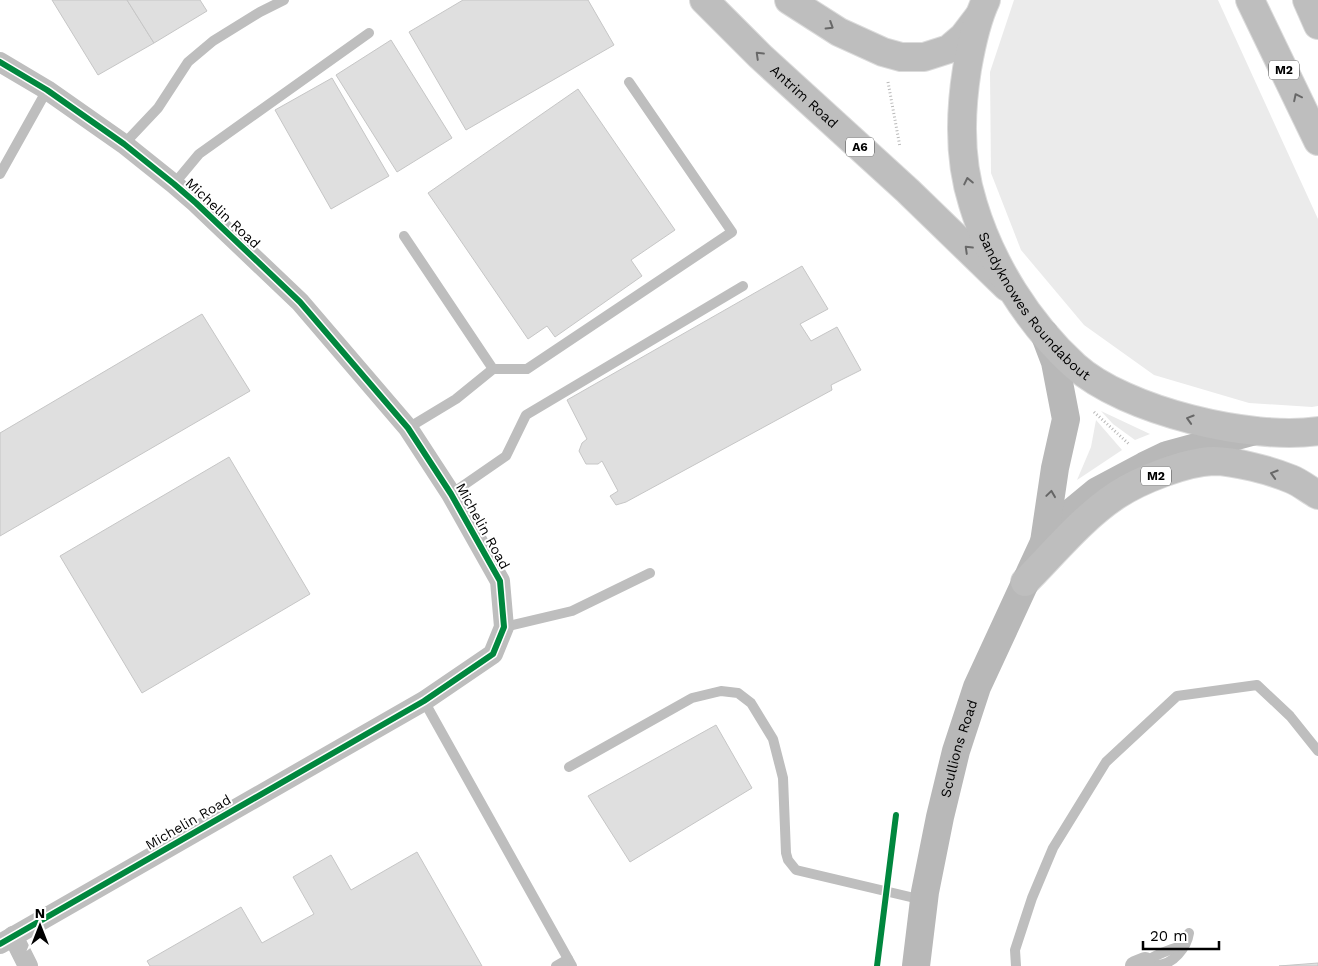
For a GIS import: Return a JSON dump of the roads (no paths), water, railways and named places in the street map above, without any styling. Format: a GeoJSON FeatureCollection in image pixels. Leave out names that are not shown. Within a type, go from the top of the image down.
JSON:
{"type":"FeatureCollection","features":[{"type":"Feature","properties":{"kind":"main road","name":"Antrim Road"},"geometry":{"type":"LineString","coordinates":[[704,0],[760,56],[908,191],[1015,295]]}},
{"type":"Feature","properties":{"kind":"main road","name":"A6"},"geometry":{"type":"LineString","coordinates":[[789,0],[839,32],[882,52],[901,57],[924,57],[949,49],[963,37],[984,5]]}},
{"type":"Feature","properties":{"kind":"main road","name":"M2"},"geometry":{"type":"LineString","coordinates":[[1250,0],[1318,141]]}},
{"type":"Feature","properties":{"kind":"main road"},"geometry":{"type":"LineString","coordinates":[[1307,0],[1318,25]]}},
{"type":"Feature","properties":{"kind":"main road","name":"Sandyknowes Roundabout"},"geometry":{"type":"LineString","coordinates":[[984,5],[968,59],[963,96],[962,134],[972,203],[984,236],[1015,295],[1044,333],[1076,366],[1112,390],[1150,406],[1194,420],[1229,428],[1259,431],[1318,431]]}},
{"type":"Feature","properties":{"kind":"main road","name":"Scullions Road"},"geometry":{"type":"LineString","coordinates":[[916,966],[924,900],[940,816],[956,751],[977,687],[1044,542],[1054,468],[1066,419],[1055,362],[1044,333]]}},
{"type":"Feature","properties":{"kind":"main road"},"geometry":{"type":"LineString","coordinates":[[1259,431],[1302,442],[1318,451]]}},
{"type":"Feature","properties":{"kind":"main road","name":"Scullions Road"},"geometry":{"type":"LineString","coordinates":[[1044,542],[1074,510],[1097,491],[1144,466],[1167,455],[1259,431]]}},
{"type":"Feature","properties":{"kind":"main road","name":"M2"},"geometry":{"type":"LineString","coordinates":[[1025,582],[1082,524],[1117,495],[1149,479],[1180,467],[1214,461],[1252,467],[1292,479],[1318,495]]}},
{"type":"Feature","properties":{"kind":"street","name":"Michelin Road"},"geometry":{"type":"LineString","coordinates":[[0,62],[47,90],[124,144],[196,203],[300,302],[408,428],[451,494],[500,581],[504,626],[493,654],[424,701],[7,940]]}},
{"type":"Feature","properties":{"kind":"street"},"geometry":{"type":"LineString","coordinates":[[7,940],[28,966]]}},
{"type":"Feature","properties":{"kind":"lane"},"geometry":{"type":"LineString","coordinates":[[124,144],[158,108],[188,62],[214,41],[260,12],[284,0]]}},
{"type":"Feature","properties":{"kind":"lane"},"geometry":{"type":"LineString","coordinates":[[174,184],[199,154],[369,33]]}},
{"type":"Feature","properties":{"kind":"lane"},"geometry":{"type":"LineString","coordinates":[[408,428],[456,399],[493,370],[527,370],[732,232],[629,82]]}},
{"type":"Feature","properties":{"kind":"lane"},"geometry":{"type":"LineString","coordinates":[[0,174],[47,90]]}},
{"type":"Feature","properties":{"kind":"lane"},"geometry":{"type":"LineString","coordinates":[[404,236],[493,370]]}},
{"type":"Feature","properties":{"kind":"lane"},"geometry":{"type":"LineString","coordinates":[[451,494],[506,456],[526,415],[743,286]]}},
{"type":"Feature","properties":{"kind":"lane"},"geometry":{"type":"LineString","coordinates":[[504,626],[572,611],[650,573]]}},
{"type":"Feature","properties":{"kind":"lane"},"geometry":{"type":"LineString","coordinates":[[1016,966],[1015,950],[1032,898],[1053,848],[1106,762],[1177,696],[1257,685],[1290,716],[1318,751]]}},
{"type":"Feature","properties":{"kind":"lane"},"geometry":{"type":"LineString","coordinates":[[569,767],[692,698],[721,691],[738,693],[751,703],[774,739],[783,778],[786,853],[788,860],[796,870],[924,900]]}},
{"type":"Feature","properties":{"kind":"lane"},"geometry":{"type":"LineString","coordinates":[[424,701],[570,963],[556,966]]}},
{"type":"Feature","properties":{"kind":"lane"},"geometry":{"type":"LineString","coordinates":[[1140,964],[1157,965],[1171,962],[1188,938]]}}]}
